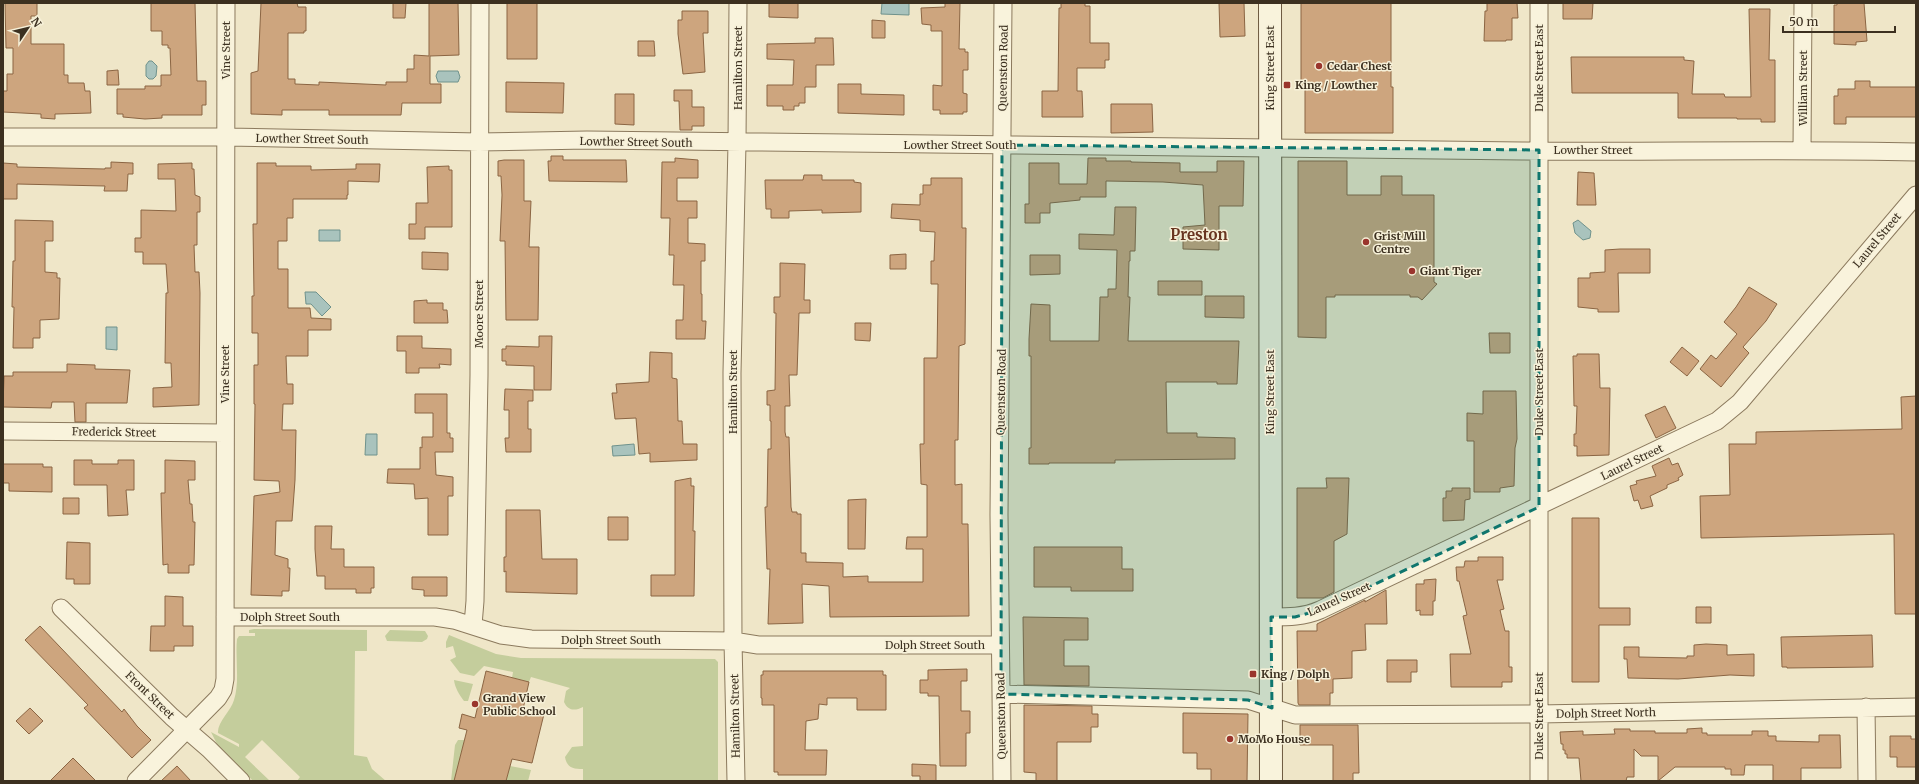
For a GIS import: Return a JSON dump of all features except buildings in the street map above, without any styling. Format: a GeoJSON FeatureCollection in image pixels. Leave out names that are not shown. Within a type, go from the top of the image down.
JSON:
{"type":"FeatureCollection","features":[{"type":"Feature","properties":{"kind":"main road","name":"King Street East"},"geometry":{"type":"LineString","coordinates":[[1270,3],[1271,781]]}},
{"type":"Feature","properties":{"kind":"street","name":"Vine Street"},"geometry":{"type":"LineString","coordinates":[[136,781],[218,698],[225,679],[226,3]]}},
{"type":"Feature","properties":{"kind":"street","name":"Moore Street"},"geometry":{"type":"LineString","coordinates":[[473,626],[475,601],[479,375],[478,142],[480,3]]}},
{"type":"Feature","properties":{"kind":"street","name":"Hamilton Street"},"geometry":{"type":"LineString","coordinates":[[736,781],[733,641],[732,373],[738,143],[738,3]]}},
{"type":"Feature","properties":{"kind":"street","name":"Queenston Road"},"geometry":{"type":"LineString","coordinates":[[1002,781],[999,515],[1004,3]]}},
{"type":"Feature","properties":{"kind":"street","name":"Duke Street East"},"geometry":{"type":"LineString","coordinates":[[1539,3],[1539,781]]}},
{"type":"Feature","properties":{"kind":"street","name":"William Street"},"geometry":{"type":"LineString","coordinates":[[1802,150],[1803,3]]}},
{"type":"Feature","properties":{"kind":"street","name":"Lowther Street South"},"geometry":{"type":"LineString","coordinates":[[3,136],[226,137],[478,142],[587,140],[1270,149]]}},
{"type":"Feature","properties":{"kind":"street","name":"Lowther Street"},"geometry":{"type":"LineString","coordinates":[[1270,149],[1802,150],[1916,152]]}},
{"type":"Feature","properties":{"kind":"street","name":"Laurel Street"},"geometry":{"type":"LineString","coordinates":[[1271,617],[1310,614],[1320,610],[1717,421],[1740,402],[1916,195]]}},
{"type":"Feature","properties":{"kind":"street","name":"Frederick Street"},"geometry":{"type":"LineString","coordinates":[[3,431],[225,433]]}},
{"type":"Feature","properties":{"kind":"street","name":"Front Street"},"geometry":{"type":"LineString","coordinates":[[61,608],[172,717],[241,781]]}},
{"type":"Feature","properties":{"kind":"street","name":"Dolph Street South"},"geometry":{"type":"LineString","coordinates":[[225,617],[435,617],[454,620],[501,635],[531,639],[733,641],[758,645],[1000,645]]}},
{"type":"Feature","properties":{"kind":"street"},"geometry":{"type":"LineString","coordinates":[[1001,694],[1248,700],[1272,708]]}},
{"type":"Feature","properties":{"kind":"street"},"geometry":{"type":"LineString","coordinates":[[1866,707],[1867,781]]}},
{"type":"Feature","properties":{"kind":"street","name":"Dolph Street North"},"geometry":{"type":"LineString","coordinates":[[1272,708],[1295,714],[1539,714],[1916,707]]}},
{"type":"Feature","properties":{"kind":"highlighted area"},"geometry":{"type":"Polygon","coordinates":[[[1002,145],[1539,150],[1539,507],[1320,610],[1295,617],[1271,617],[1272,708],[1248,700],[1001,694],[1002,145]]]}},
{"type":"Feature","properties":{"kind":"green space"},"geometry":{"type":"Polygon","coordinates":[[[249,630],[367,630],[367,651],[355,651],[354,755],[367,757],[372,769],[386,781],[297,781],[300,777],[262,740],[245,757],[270,781],[253,781],[217,744],[211,732],[239,747],[239,744],[218,733],[218,729],[234,700],[236,693],[237,639],[239,636],[255,636],[255,633],[249,633],[249,630]]]}},
{"type":"Feature","properties":{"kind":"green space"},"geometry":{"type":"Polygon","coordinates":[[[390,630],[425,631],[428,636],[427,639],[422,642],[387,641],[385,636],[390,630]]]}},
{"type":"Feature","properties":{"kind":"green space"},"geometry":{"type":"Polygon","coordinates":[[[449,635],[496,654],[521,658],[715,659],[718,662],[718,781],[583,781],[583,769],[576,769],[569,766],[565,757],[572,747],[583,746],[583,707],[570,709],[564,702],[566,691],[570,688],[531,677],[529,682],[512,678],[513,672],[484,666],[474,676],[460,673],[450,660],[456,657],[453,646],[446,648],[446,642],[449,635]]]}},
{"type":"Feature","properties":{"kind":"green space"},"geometry":{"type":"Polygon","coordinates":[[[454,680],[473,684],[468,701],[464,701],[460,696],[454,680]]]}},
{"type":"Feature","properties":{"kind":"green space"},"geometry":{"type":"Polygon","coordinates":[[[458,740],[465,740],[454,781],[451,781],[455,745],[458,740]]]}},
{"type":"Feature","properties":{"kind":"green space"},"geometry":{"type":"Polygon","coordinates":[[[510,766],[531,770],[528,781],[506,781],[510,766]]]}},
{"type":"Feature","properties":{"kind":"water"},"geometry":{"type":"Polygon","coordinates":[[[882,3],[909,3],[909,15],[881,14],[882,3]]]}},
{"type":"Feature","properties":{"kind":"water"},"geometry":{"type":"Polygon","coordinates":[[[149,61],[152,61],[157,66],[156,76],[153,79],[149,79],[146,76],[146,65],[149,61]]]}},
{"type":"Feature","properties":{"kind":"water"},"geometry":{"type":"Polygon","coordinates":[[[438,71],[458,71],[460,77],[458,82],[438,82],[436,76],[438,71]]]}},
{"type":"Feature","properties":{"kind":"water"},"geometry":{"type":"Polygon","coordinates":[[[1578,220],[1591,231],[1590,238],[1583,240],[1575,233],[1573,223],[1578,220]]]}},
{"type":"Feature","properties":{"kind":"water"},"geometry":{"type":"Polygon","coordinates":[[[319,230],[340,230],[340,241],[319,241],[319,230]]]}},
{"type":"Feature","properties":{"kind":"water"},"geometry":{"type":"Polygon","coordinates":[[[305,292],[316,292],[331,307],[322,316],[311,304],[306,304],[305,292]]]}},
{"type":"Feature","properties":{"kind":"water"},"geometry":{"type":"Polygon","coordinates":[[[106,327],[117,327],[117,350],[106,349],[106,327]]]}},
{"type":"Feature","properties":{"kind":"water"},"geometry":{"type":"Polygon","coordinates":[[[366,434],[377,434],[377,455],[365,455],[366,434]]]}},
{"type":"Feature","properties":{"kind":"water"},"geometry":{"type":"Polygon","coordinates":[[[634,444],[635,455],[613,456],[612,446],[634,444]]]}},
{"type":"Feature","properties":{"kind":"place","name":"Cedar Chest"},"geometry":{"type":"Point","coordinates":[1319,66]}},
{"type":"Feature","properties":{"kind":"place","name":"King / Lowther"},"geometry":{"type":"Point","coordinates":[1287,85]}},
{"type":"Feature","properties":{"kind":"place","name":"Grist Mill Centre"},"geometry":{"type":"Point","coordinates":[1366,242]}},
{"type":"Feature","properties":{"kind":"place","name":"Giant Tiger"},"geometry":{"type":"Point","coordinates":[1412,271]}},
{"type":"Feature","properties":{"kind":"place","name":"King / Dolph"},"geometry":{"type":"Point","coordinates":[1253,674]}},
{"type":"Feature","properties":{"kind":"place","name":"Grand View Public School"},"geometry":{"type":"Point","coordinates":[475,704]}},
{"type":"Feature","properties":{"kind":"place","name":"MoMo House"},"geometry":{"type":"Point","coordinates":[1230,739]}},
{"type":"Feature","properties":{"kind":"district","name":"Preston"},"geometry":{"type":"Point","coordinates":[1199,234]}}]}
